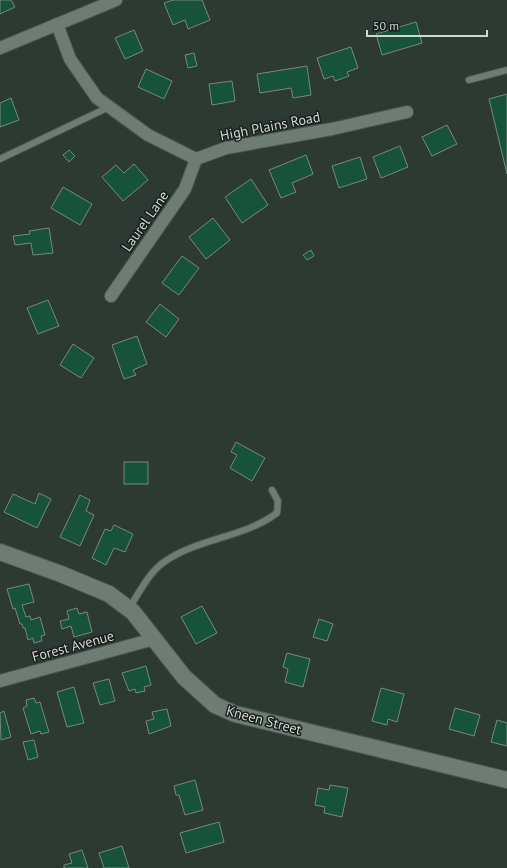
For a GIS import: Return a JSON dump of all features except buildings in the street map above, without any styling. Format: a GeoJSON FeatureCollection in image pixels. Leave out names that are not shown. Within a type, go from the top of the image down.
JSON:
{"type":"FeatureCollection","features":[{"type":"Feature","properties":{"kind":"street"},"geometry":{"type":"LineString","coordinates":[[0,48],[116,0]]}},
{"type":"Feature","properties":{"kind":"street"},"geometry":{"type":"LineString","coordinates":[[57,24],[70,58],[97,98],[148,135],[196,159]]}},
{"type":"Feature","properties":{"kind":"street","name":"High Plains Road"},"geometry":{"type":"LineString","coordinates":[[196,159],[226,148],[332,129],[407,112]]}},
{"type":"Feature","properties":{"kind":"street","name":"Laurel Lane"},"geometry":{"type":"LineString","coordinates":[[111,296],[185,189],[196,159]]}},
{"type":"Feature","properties":{"kind":"street","name":"Kneen Street"},"geometry":{"type":"LineString","coordinates":[[0,552],[61,574],[109,594],[129,609],[184,677],[215,705],[235,714],[507,780]]}},
{"type":"Feature","properties":{"kind":"street","name":"Forest Avenue"},"geometry":{"type":"LineString","coordinates":[[0,681],[154,639]]}},
{"type":"Feature","properties":{"kind":"lane"},"geometry":{"type":"LineString","coordinates":[[469,80],[507,70]]}},
{"type":"Feature","properties":{"kind":"lane"},"geometry":{"type":"LineString","coordinates":[[0,159],[109,107]]}},
{"type":"Feature","properties":{"kind":"lane"},"geometry":{"type":"LineString","coordinates":[[129,609],[154,572],[166,560],[183,552],[264,523],[277,513],[278,501],[272,490]]}}]}
